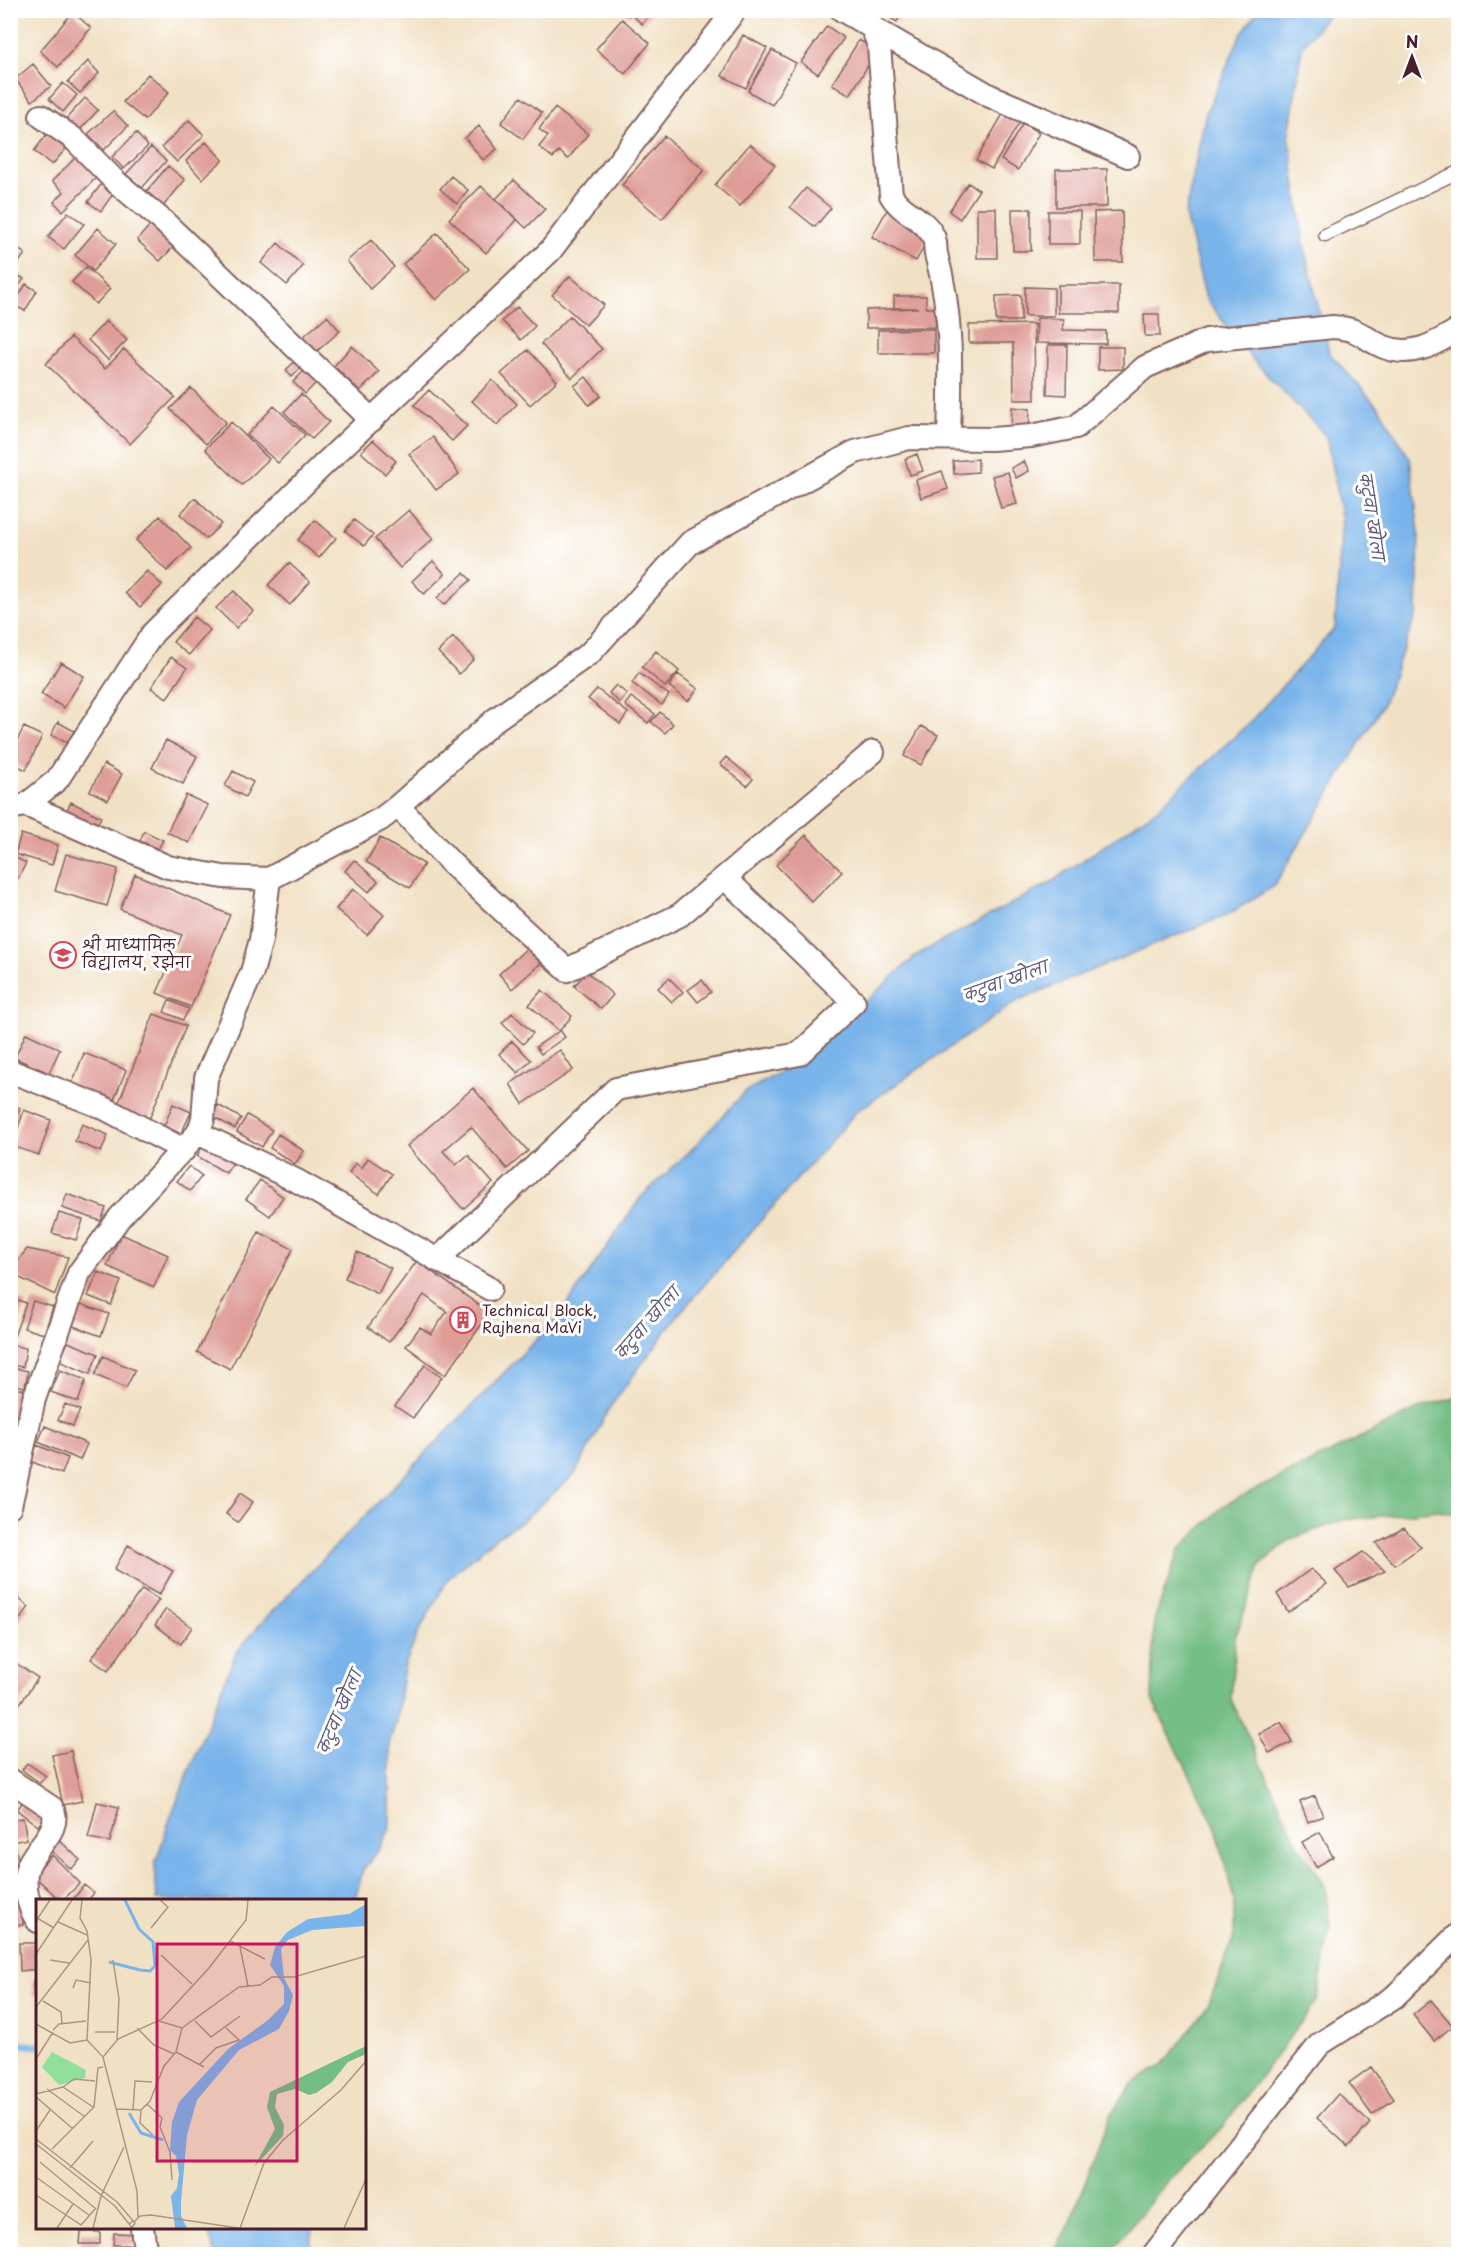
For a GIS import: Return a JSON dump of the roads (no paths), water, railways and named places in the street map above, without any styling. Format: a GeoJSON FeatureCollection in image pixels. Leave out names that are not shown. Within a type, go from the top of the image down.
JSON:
{"type":"FeatureCollection","features":[{"type":"Feature","properties":{"kind":"street"},"geometry":{"type":"LineString","coordinates":[[18,806],[57,780],[153,633],[550,251],[735,10]]}},
{"type":"Feature","properties":{"kind":"street"},"geometry":{"type":"LineString","coordinates":[[842,10],[990,96],[1128,156]]}},
{"type":"Feature","properties":{"kind":"street"},"geometry":{"type":"LineString","coordinates":[[872,26],[879,46],[891,195],[896,204],[924,224],[934,237],[946,289],[951,350],[949,437]]}},
{"type":"Feature","properties":{"kind":"street"},"geometry":{"type":"LineString","coordinates":[[41,116],[74,139],[116,182],[163,221],[372,420]]}},
{"type":"Feature","properties":{"kind":"street"},"geometry":{"type":"LineString","coordinates":[[18,806],[168,867],[224,877],[269,879],[381,819],[398,807],[496,719],[590,653],[690,543],[855,452],[909,438],[992,439],[1031,436],[1076,426],[1145,367],[1207,340],[1333,327],[1352,328],[1383,347],[1405,352],[1431,347],[1458,330]]}},
{"type":"Feature","properties":{"kind":"street"},"geometry":{"type":"LineString","coordinates":[[398,807],[451,863],[567,970],[680,915],[873,752]]}},
{"type":"Feature","properties":{"kind":"street"},"geometry":{"type":"LineString","coordinates":[[437,1260],[616,1089],[799,1054],[854,1002],[725,878]]}},
{"type":"Feature","properties":{"kind":"street"},"geometry":{"type":"LineString","coordinates":[[10,1506],[34,1399],[79,1273],[120,1217],[191,1141],[203,1119],[207,1078],[236,1013],[255,962],[261,940],[269,879]]}},
{"type":"Feature","properties":{"kind":"street"},"geometry":{"type":"LineString","coordinates":[[10,1071],[299,1182],[490,1289]]}},
{"type":"Feature","properties":{"kind":"street"},"geometry":{"type":"LineString","coordinates":[[10,1780],[52,1808],[55,1813],[53,1829],[27,1867],[30,1907],[36,1918]]}},
{"type":"Feature","properties":{"kind":"street"},"geometry":{"type":"LineString","coordinates":[[1154,2254],[1320,2044],[1394,1996],[1458,1934]]}},
{"type":"Feature","properties":{"kind":"street"},"geometry":{"type":"LineString","coordinates":[[142,2229],[146,2254]]}},
{"type":"Feature","properties":{"kind":"lane"},"geometry":{"type":"LineString","coordinates":[[1325,235],[1458,172]]}},
{"type":"Feature","properties":{"kind":"water","name":"कटुवा खोला"},"geometry":{"type":"Polygon","coordinates":[[[1258,11],[1331,11],[1302,47],[1289,136],[1304,246],[1329,353],[1380,409],[1410,459],[1419,533],[1417,612],[1383,704],[1274,886],[1229,914],[1019,1000],[856,1112],[678,1315],[610,1407],[575,1474],[521,1522],[499,1535],[448,1579],[418,1633],[404,1667],[396,1722],[390,1740],[390,1828],[380,1847],[363,1870],[355,1899],[157,1899],[155,1864],[171,1816],[236,1653],[262,1622],[560,1315],[641,1197],[689,1152],[745,1092],[800,1061],[918,954],[1050,883],[1157,809],[1250,722],[1335,628],[1342,520],[1326,436],[1253,360],[1206,299],[1185,215],[1205,116],[1241,34],[1258,11]]]}},
{"type":"Feature","properties":{"kind":"water"},"geometry":{"type":"Polygon","coordinates":[[[207,2229],[313,2229],[310,2254],[215,2254],[207,2229]]]}},
{"type":"Feature","properties":{"kind":"waterway"},"geometry":{"type":"LineString","coordinates":[[10,2043],[36,2046]]}},
{"type":"Feature","properties":{"kind":"place","name":"श्री माध्यामिक विद्यालय, रझेना"},"geometry":{"type":"Point","coordinates":[63,955]}},
{"type":"Feature","properties":{"kind":"place","name":"Technical Block, Rajhena MaVi"},"geometry":{"type":"Point","coordinates":[463,1320]}}]}
